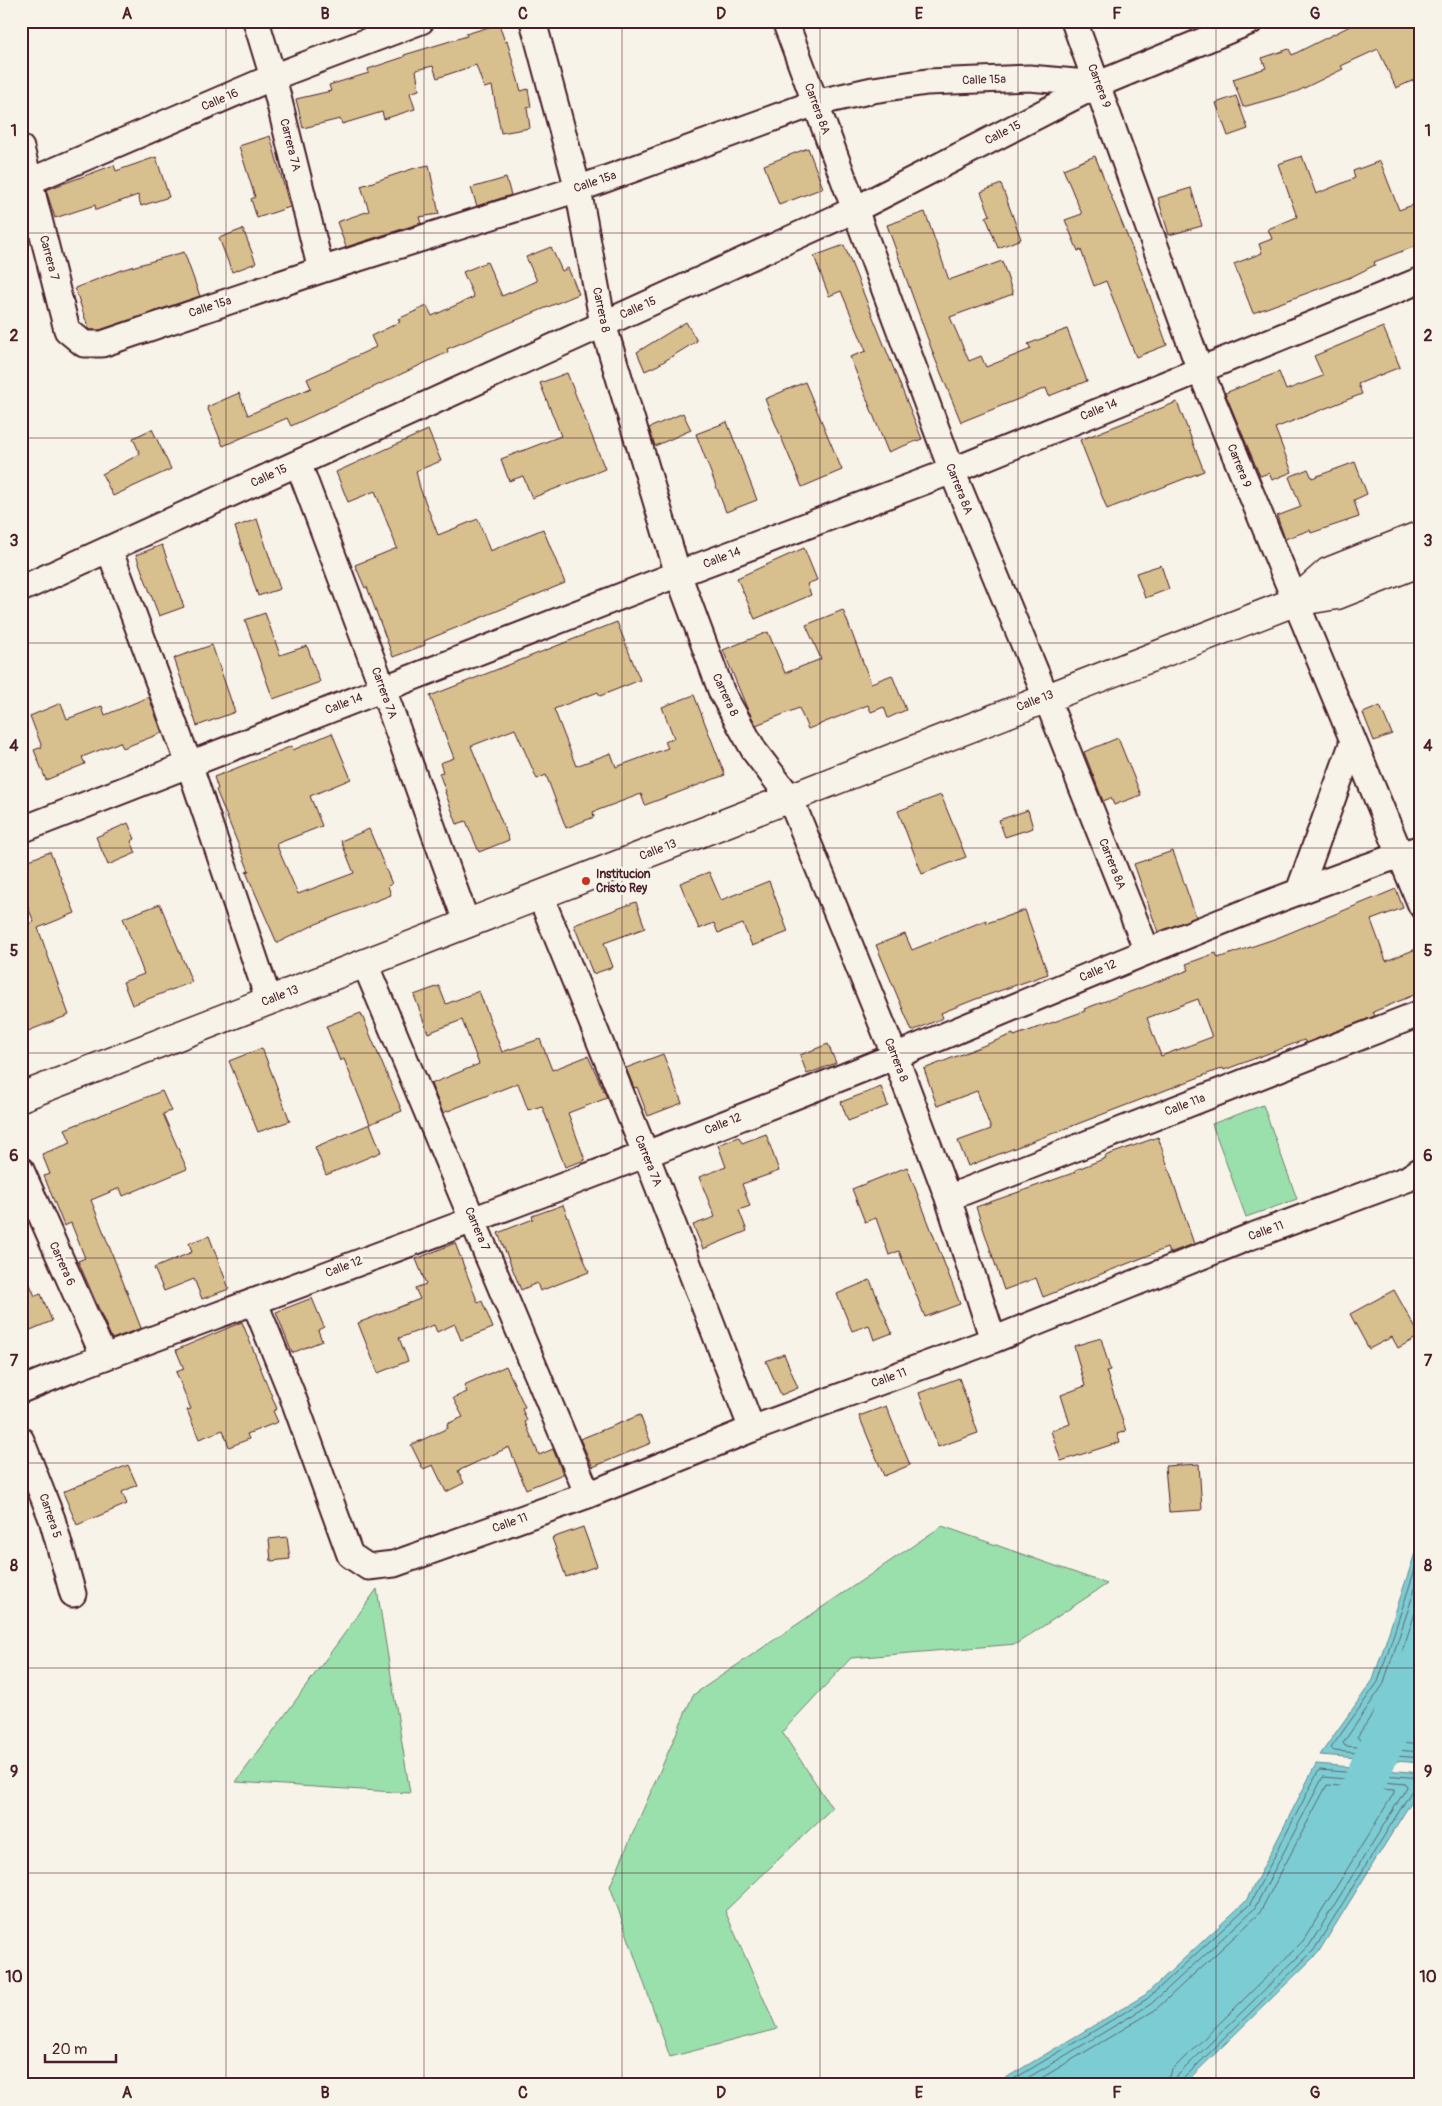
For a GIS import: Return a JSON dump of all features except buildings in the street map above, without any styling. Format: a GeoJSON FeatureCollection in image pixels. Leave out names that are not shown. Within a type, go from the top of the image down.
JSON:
{"type":"FeatureCollection","features":[{"type":"Feature","properties":{"kind":"highway","name":"Calle 13"},"geometry":{"type":"LineString","coordinates":[[1294,602],[1328,572],[1421,535]]}},
{"type":"Feature","properties":{"kind":"highway","name":"Calle 13"},"geometry":{"type":"LineString","coordinates":[[22,1093],[366,964],[1046,697],[1294,602],[1337,594],[1421,562]]}},
{"type":"Feature","properties":{"kind":"street","name":"Carrera 7A"},"geometry":{"type":"LineString","coordinates":[[256,21],[273,77],[322,270]]}},
{"type":"Feature","properties":{"kind":"street","name":"Calle 16"},"geometry":{"type":"LineString","coordinates":[[25,183],[273,77],[421,21]]}},
{"type":"Feature","properties":{"kind":"street","name":"Carrera 8"},"geometry":{"type":"LineString","coordinates":[[533,21],[578,189],[603,324],[678,574],[722,693],[755,752],[790,798],[895,1056],[948,1198],[993,1340]]}},
{"type":"Feature","properties":{"kind":"street","name":"Carrera 8A"},"geometry":{"type":"LineString","coordinates":[[785,21],[952,471],[1046,697],[1147,951]]}},
{"type":"Feature","properties":{"kind":"street","name":"Carrera 9"},"geometry":{"type":"LineString","coordinates":[[1074,21],[1200,370],[1353,742],[1410,851],[1421,905]]}},
{"type":"Feature","properties":{"kind":"street","name":"Calle 15"},"geometry":{"type":"LineString","coordinates":[[21,589],[854,210],[1098,84],[1251,21]]}},
{"type":"Feature","properties":{"kind":"street","name":"Calle 15a"},"geometry":{"type":"LineString","coordinates":[[102,344],[322,270],[578,189],[815,103],[873,90],[927,82],[1029,78],[1098,84]]}},
{"type":"Feature","properties":{"kind":"street","name":"Carrera 7"},"geometry":{"type":"LineString","coordinates":[[21,148],[25,183],[67,330],[84,344],[102,344]]}},
{"type":"Feature","properties":{"kind":"street","name":"Calle 14"},"geometry":{"type":"LineString","coordinates":[[21,830],[678,574],[952,471],[1421,280]]}},
{"type":"Feature","properties":{"kind":"street","name":"Carrera 7A"},"geometry":{"type":"LineString","coordinates":[[298,463],[383,689],[467,924]]}},
{"type":"Feature","properties":{"kind":"street"},"geometry":{"type":"LineString","coordinates":[[110,549],[189,764],[269,1001]]}},
{"type":"Feature","properties":{"kind":"street"},"geometry":{"type":"LineString","coordinates":[[1298,891],[1353,742]]}},
{"type":"Feature","properties":{"kind":"street","name":"Calle 12"},"geometry":{"type":"LineString","coordinates":[[21,1390],[104,1357],[646,1155],[895,1056],[1147,951],[1298,891],[1410,851]]}},
{"type":"Feature","properties":{"kind":"street","name":"Carrera 7A"},"geometry":{"type":"LineString","coordinates":[[540,895],[646,1155],[752,1429]]}},
{"type":"Feature","properties":{"kind":"street","name":"Carrera 7"},"geometry":{"type":"LineString","coordinates":[[366,964],[588,1495]]}},
{"type":"Feature","properties":{"kind":"street","name":"Calle 11a"},"geometry":{"type":"LineString","coordinates":[[948,1198],[1421,1013]]}},
{"type":"Feature","properties":{"kind":"street","name":"Carrera 6"},"geometry":{"type":"LineString","coordinates":[[21,1170],[104,1357]]}},
{"type":"Feature","properties":{"kind":"street","name":"Calle 11"},"geometry":{"type":"LineString","coordinates":[[254,1301],[291,1392],[350,1555],[368,1567],[394,1564],[588,1495],[752,1429],[993,1340],[1247,1238],[1414,1175]]}},
{"type":"Feature","properties":{"kind":"street","name":"Carrera 5"},"geometry":{"type":"LineString","coordinates":[[21,1440],[52,1519],[73,1594]]}},
{"type":"Feature","properties":{"kind":"green space"},"geometry":{"type":"Polygon","coordinates":[[[1263,1105],[1297,1199],[1246,1217],[1212,1124],[1263,1105]]]}},
{"type":"Feature","properties":{"kind":"green space"},"geometry":{"type":"Polygon","coordinates":[[[942,1526],[1107,1584],[1016,1644],[851,1658],[782,1732],[832,1808],[725,1911],[777,2029],[670,2057],[610,1886],[693,1695],[942,1526]]]}},
{"type":"Feature","properties":{"kind":"green space"},"geometry":{"type":"Polygon","coordinates":[[[377,1589],[410,1793],[236,1782],[377,1589]]]}},
{"type":"Feature","properties":{"kind":"water"},"geometry":{"type":"Polygon","coordinates":[[[1421,1535],[1421,1763],[1320,1755],[1373,1680],[1421,1535]]]}},
{"type":"Feature","properties":{"kind":"water"},"geometry":{"type":"Polygon","coordinates":[[[1316,1764],[1421,1773],[1421,1786],[1318,1953],[1183,2085],[994,2085],[1145,1995],[1246,1901],[1316,1764]]]}},
{"type":"Feature","properties":{"kind":"waterway"},"geometry":{"type":"LineString","coordinates":[[1346,1821],[1421,1660]]}},
{"type":"Feature","properties":{"kind":"place","name":"Institucion Cristo Rey"},"geometry":{"type":"Point","coordinates":[586,881]}}]}
